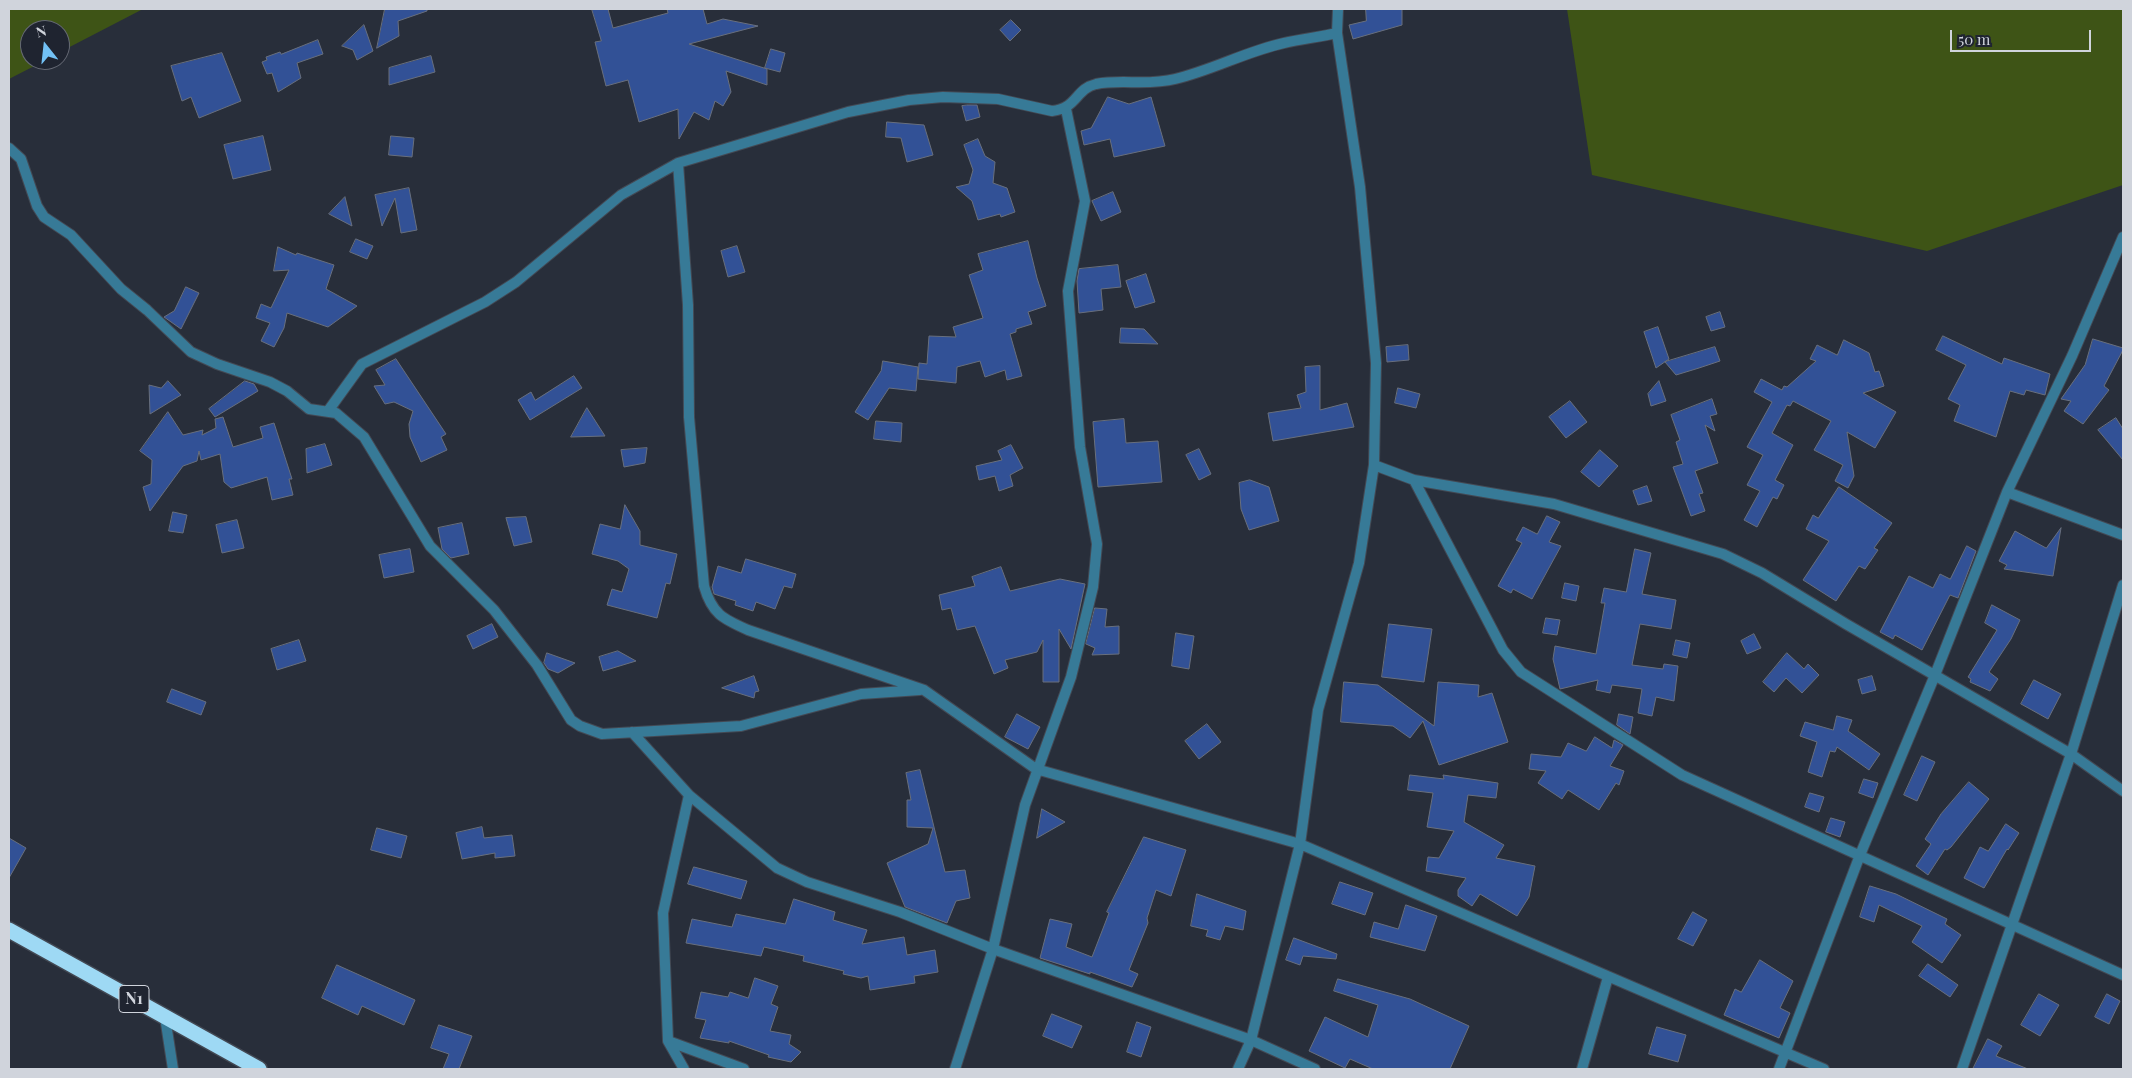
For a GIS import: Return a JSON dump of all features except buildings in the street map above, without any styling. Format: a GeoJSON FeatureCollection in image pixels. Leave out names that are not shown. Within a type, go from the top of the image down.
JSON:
{"type":"FeatureCollection","features":[{"type":"Feature","properties":{"kind":"highway","name":"N1"},"geometry":{"type":"LineString","coordinates":[[9,930],[260,1069]]}},
{"type":"Feature","properties":{"kind":"street"},"geometry":{"type":"LineString","coordinates":[[1238,1069],[1250,1040],[1300,844],[1318,710],[1359,563],[1374,465],[1376,363],[1360,187],[1337,34],[1338,9]]}},
{"type":"Feature","properties":{"kind":"street"},"geometry":{"type":"LineString","coordinates":[[328,411],[362,364],[485,302],[516,282],[621,195],[678,163],[848,112],[909,100],[998,99],[1052,111],[1066,109],[1090,86],[1106,83],[1140,84],[1174,79],[1284,43],[1337,34]]}},
{"type":"Feature","properties":{"kind":"street"},"geometry":{"type":"LineString","coordinates":[[956,1069],[993,949],[1024,805],[1071,677],[1093,586],[1097,544],[1080,447],[1068,291],[1086,201],[1066,109]]}},
{"type":"Feature","properties":{"kind":"street"},"geometry":{"type":"LineString","coordinates":[[9,148],[21,160],[37,206],[44,217],[71,236],[122,289],[191,352],[217,364],[270,382],[287,390],[309,409],[328,411],[344,418],[364,437],[430,546],[494,610],[538,665],[571,720],[580,726],[602,734],[741,726],[860,694],[924,690]]}},
{"type":"Feature","properties":{"kind":"street"},"geometry":{"type":"LineString","coordinates":[[678,163],[688,314],[689,417],[704,586],[708,600],[714,610],[721,616],[748,630],[924,690],[1036,769],[1300,844],[1824,1069]]}},
{"type":"Feature","properties":{"kind":"street"},"geometry":{"type":"LineString","coordinates":[[1779,1069],[1860,856],[1935,675],[2007,492],[2072,356],[2123,237]]}},
{"type":"Feature","properties":{"kind":"street"},"geometry":{"type":"LineString","coordinates":[[1374,465],[1414,480],[1554,504],[1723,554],[1762,573],[2071,754],[2123,791]]}},
{"type":"Feature","properties":{"kind":"street"},"geometry":{"type":"LineString","coordinates":[[1414,480],[1503,650],[1521,672],[1682,775],[2123,976]]}},
{"type":"Feature","properties":{"kind":"street"},"geometry":{"type":"LineString","coordinates":[[2007,492],[2123,535]]}},
{"type":"Feature","properties":{"kind":"street"},"geometry":{"type":"LineString","coordinates":[[1962,1069],[2071,754],[2123,585]]}},
{"type":"Feature","properties":{"kind":"street"},"geometry":{"type":"LineString","coordinates":[[632,732],[689,795],[777,868],[807,882],[900,912],[993,949],[1250,1040],[1315,1069]]}},
{"type":"Feature","properties":{"kind":"street"},"geometry":{"type":"LineString","coordinates":[[684,1069],[668,1042],[663,913],[689,795]]}},
{"type":"Feature","properties":{"kind":"street"},"geometry":{"type":"LineString","coordinates":[[1582,1069],[1608,977]]}},
{"type":"Feature","properties":{"kind":"street"},"geometry":{"type":"LineString","coordinates":[[165,1016],[173,1069]]}},
{"type":"Feature","properties":{"kind":"street"},"geometry":{"type":"LineString","coordinates":[[668,1042],[744,1069]]}},
{"type":"Feature","properties":{"kind":"green space"},"geometry":{"type":"Polygon","coordinates":[[[9,9],[143,9],[70,47],[70,20],[20,20],[20,70],[27,70],[9,79],[9,9]]]}},
{"type":"Feature","properties":{"kind":"green space"},"geometry":{"type":"Polygon","coordinates":[[[1567,9],[2123,9],[2123,185],[1927,251],[1592,175],[1567,9]]]}}]}
